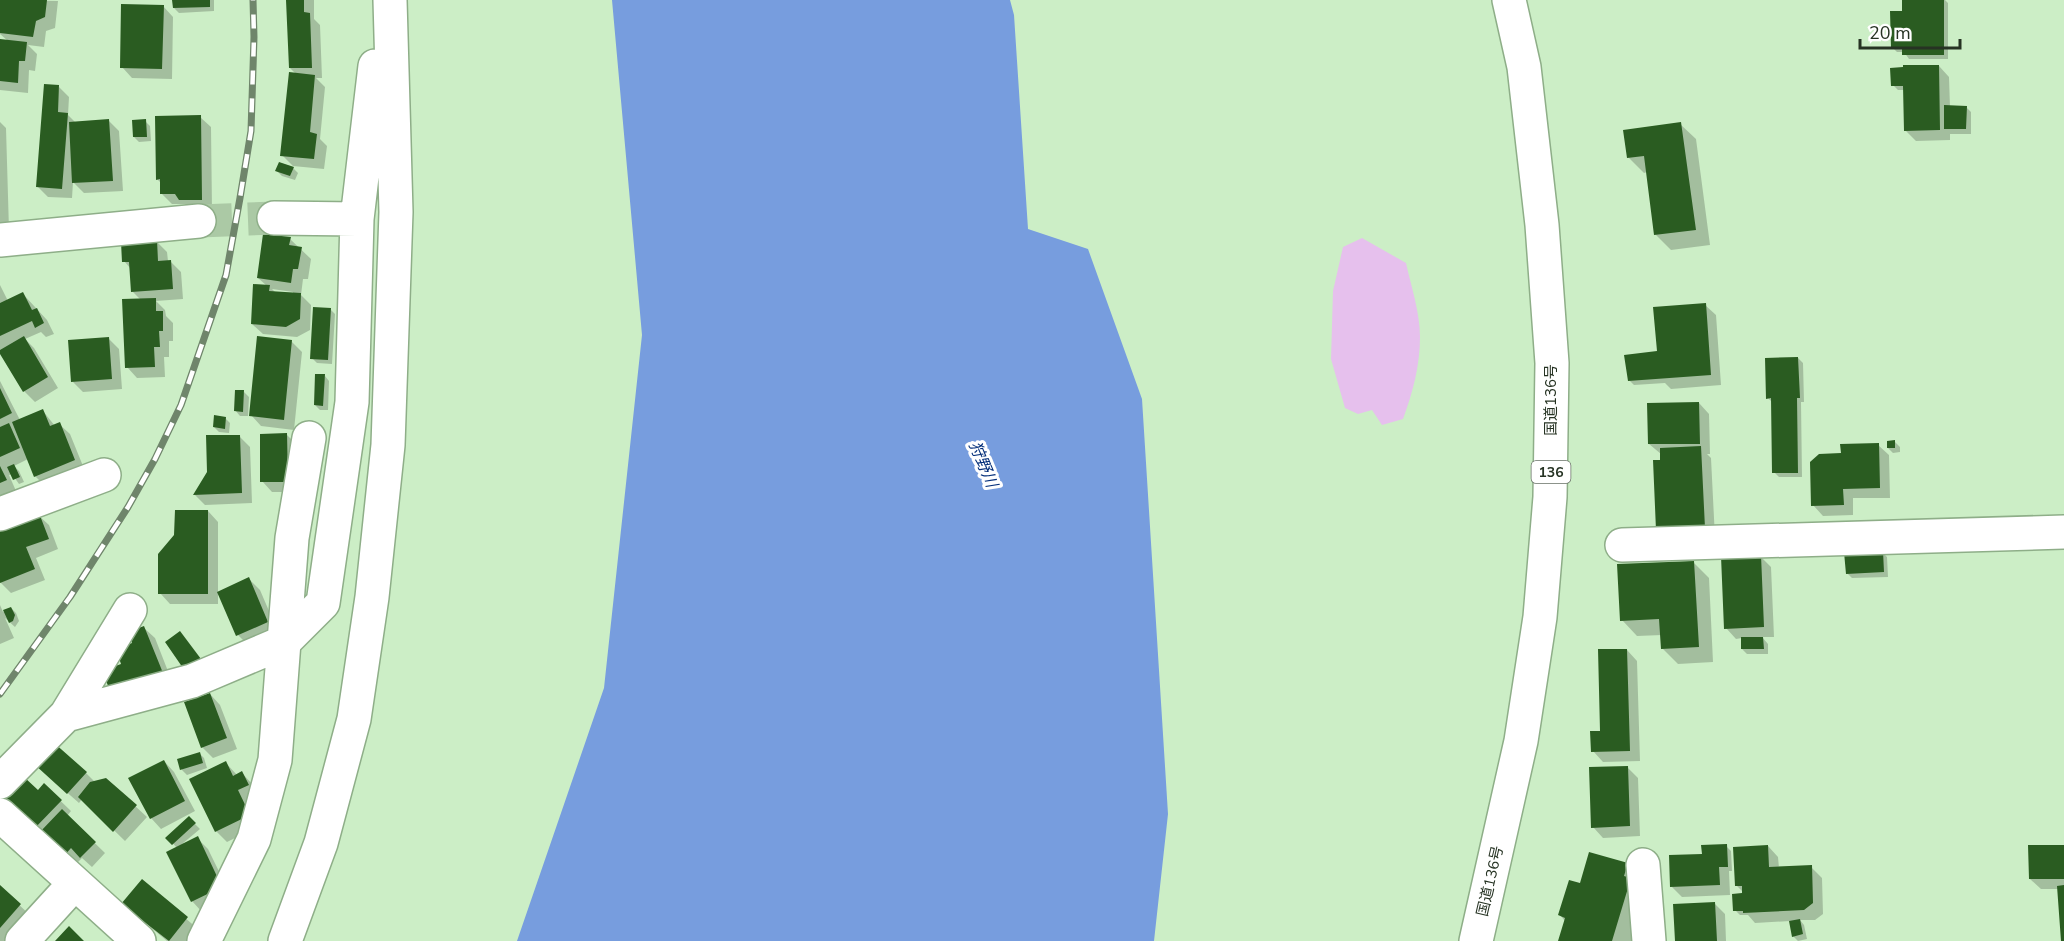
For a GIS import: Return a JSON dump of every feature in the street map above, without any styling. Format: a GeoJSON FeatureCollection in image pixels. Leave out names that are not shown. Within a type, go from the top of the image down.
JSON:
{"type":"FeatureCollection","features":[{"type":"Feature","properties":{"kind":"main road","name":"国道136号"},"geometry":{"type":"LineString","coordinates":[[1476,941],[1521,741],[1540,617],[1550,497],[1552,363],[1542,225],[1524,67],[1509,0]]}},
{"type":"Feature","properties":{"kind":"main road"},"geometry":{"type":"LineString","coordinates":[[66,715],[192,681],[284,642],[323,603],[352,402],[357,219],[376,63],[391,14]]}},
{"type":"Feature","properties":{"kind":"main road"},"geometry":{"type":"LineString","coordinates":[[285,941],[321,843],[351,730],[372,597],[388,445],[396,224],[391,14]]}},
{"type":"Feature","properties":{"kind":"main road"},"geometry":{"type":"LineString","coordinates":[[274,218],[357,219]]}},
{"type":"Feature","properties":{"kind":"main road"},"geometry":{"type":"LineString","coordinates":[[0,240],[199,221]]}},
{"type":"Feature","properties":{"kind":"main road"},"geometry":{"type":"LineString","coordinates":[[204,941],[254,839],[275,760],[292,538],[309,438]]}},
{"type":"Feature","properties":{"kind":"main road"},"geometry":{"type":"LineString","coordinates":[[0,514],[104,475]]}},
{"type":"Feature","properties":{"kind":"main road"},"geometry":{"type":"LineString","coordinates":[[1622,545],[2064,532]]}},
{"type":"Feature","properties":{"kind":"main road"},"geometry":{"type":"LineString","coordinates":[[0,782],[66,715],[130,610]]}},
{"type":"Feature","properties":{"kind":"main road"},"geometry":{"type":"LineString","coordinates":[[0,815],[139,941]]}},
{"type":"Feature","properties":{"kind":"main road"},"geometry":{"type":"LineString","coordinates":[[1643,865],[1649,941]]}},
{"type":"Feature","properties":{"kind":"main road"},"geometry":{"type":"LineString","coordinates":[[22,941],[74,884]]}},
{"type":"Feature","properties":{"kind":"shaded area"},"geometry":{"type":"Polygon","coordinates":[[[1362,238],[1406,263],[1420,328],[1417,368],[1403,419],[1382,425],[1372,410],[1358,414],[1345,408],[1331,359],[1333,291],[1343,247],[1362,238]]]}},
{"type":"Feature","properties":{"kind":"water","name":"狩野川"},"geometry":{"type":"Polygon","coordinates":[[[612,0],[1010,0],[1014,15],[1028,229],[1088,249],[1142,399],[1168,814],[1154,941],[517,941],[604,688],[642,335],[612,0]]]}},
{"type":"Feature","properties":{"kind":"building"},"geometry":{"type":"Polygon","coordinates":[[[0,0],[47,0],[45,17],[36,21],[33,37],[0,33],[0,0]]]}},
{"type":"Feature","properties":{"kind":"building"},"geometry":{"type":"Polygon","coordinates":[[[172,0],[210,0],[210,7],[173,8],[172,0]]]}},
{"type":"Feature","properties":{"kind":"building"},"geometry":{"type":"Polygon","coordinates":[[[286,0],[304,0],[304,12],[310,13],[312,68],[289,68],[286,0]]]}},
{"type":"Feature","properties":{"kind":"building"},"geometry":{"type":"Polygon","coordinates":[[[1902,0],[1944,0],[1944,55],[1902,55],[1902,47],[1891,48],[1890,11],[1902,11],[1902,0]]]}},
{"type":"Feature","properties":{"kind":"building"},"geometry":{"type":"Polygon","coordinates":[[[121,4],[164,5],[162,69],[120,68],[121,4]]]}},
{"type":"Feature","properties":{"kind":"building"},"geometry":{"type":"Polygon","coordinates":[[[0,39],[27,42],[25,61],[19,61],[18,83],[0,81],[0,39]]]}},
{"type":"Feature","properties":{"kind":"building"},"geometry":{"type":"Polygon","coordinates":[[[1903,65],[1939,65],[1940,130],[1904,131],[1903,86],[1891,86],[1890,68],[1903,67],[1903,65]]]}},
{"type":"Feature","properties":{"kind":"building"},"geometry":{"type":"Polygon","coordinates":[[[289,72],[315,75],[310,132],[317,134],[314,159],[280,156],[289,72]]]}},
{"type":"Feature","properties":{"kind":"building"},"geometry":{"type":"Polygon","coordinates":[[[44,84],[59,85],[58,112],[68,113],[62,189],[36,187],[44,84]]]}},
{"type":"Feature","properties":{"kind":"building"},"geometry":{"type":"Polygon","coordinates":[[[1944,105],[1967,106],[1966,129],[1944,129],[1944,105]]]}},
{"type":"Feature","properties":{"kind":"building"},"geometry":{"type":"Polygon","coordinates":[[[201,115],[202,200],[179,200],[175,194],[160,194],[160,179],[156,180],[155,116],[201,115]]]}},
{"type":"Feature","properties":{"kind":"building"},"geometry":{"type":"Polygon","coordinates":[[[109,119],[113,181],[72,183],[69,122],[109,119]]]}},
{"type":"Feature","properties":{"kind":"building"},"geometry":{"type":"Polygon","coordinates":[[[146,119],[147,137],[133,137],[132,120],[146,119]]]}},
{"type":"Feature","properties":{"kind":"building"},"geometry":{"type":"Polygon","coordinates":[[[1681,122],[1696,230],[1654,235],[1644,156],[1627,158],[1623,130],[1681,122]]]}},
{"type":"Feature","properties":{"kind":"building"},"geometry":{"type":"Polygon","coordinates":[[[279,162],[294,167],[290,176],[275,171],[279,162]]]}},
{"type":"Feature","properties":{"kind":"building"},"geometry":{"type":"Polygon","coordinates":[[[263,234],[291,237],[289,245],[302,247],[298,269],[293,269],[291,283],[257,278],[263,234]]]}},
{"type":"Feature","properties":{"kind":"building"},"geometry":{"type":"Polygon","coordinates":[[[157,240],[158,261],[171,260],[173,289],[131,292],[129,262],[122,262],[121,242],[157,240]]]}},
{"type":"Feature","properties":{"kind":"building"},"geometry":{"type":"Polygon","coordinates":[[[253,284],[270,285],[269,291],[301,293],[300,319],[286,327],[251,324],[253,284]]]}},
{"type":"Feature","properties":{"kind":"building"},"geometry":{"type":"Polygon","coordinates":[[[23,292],[32,310],[37,308],[44,323],[35,328],[32,321],[0,336],[0,303],[23,292]]]}},
{"type":"Feature","properties":{"kind":"building"},"geometry":{"type":"Polygon","coordinates":[[[156,298],[156,311],[163,311],[163,331],[159,331],[160,347],[154,347],[155,367],[125,368],[122,299],[156,298]]]}},
{"type":"Feature","properties":{"kind":"building"},"geometry":{"type":"Polygon","coordinates":[[[1706,303],[1711,375],[1628,381],[1624,355],[1657,351],[1653,307],[1706,303]]]}},
{"type":"Feature","properties":{"kind":"building"},"geometry":{"type":"Polygon","coordinates":[[[313,307],[331,308],[328,360],[310,359],[313,307]]]}},
{"type":"Feature","properties":{"kind":"building"},"geometry":{"type":"Polygon","coordinates":[[[24,336],[48,377],[23,392],[0,354],[0,350],[24,336]]]}},
{"type":"Feature","properties":{"kind":"building"},"geometry":{"type":"Polygon","coordinates":[[[257,336],[292,340],[284,420],[249,416],[257,336]]]}},
{"type":"Feature","properties":{"kind":"building"},"geometry":{"type":"Polygon","coordinates":[[[109,337],[112,379],[71,382],[68,340],[109,337]]]}},
{"type":"Feature","properties":{"kind":"building"},"geometry":{"type":"Polygon","coordinates":[[[1798,357],[1800,398],[1797,398],[1798,473],[1772,473],[1771,398],[1766,399],[1765,358],[1798,357]]]}},
{"type":"Feature","properties":{"kind":"building"},"geometry":{"type":"Polygon","coordinates":[[[315,374],[325,374],[323,406],[314,405],[315,374]]]}},
{"type":"Feature","properties":{"kind":"building"},"geometry":{"type":"Polygon","coordinates":[[[0,388],[12,413],[0,419],[0,388]]]}},
{"type":"Feature","properties":{"kind":"building"},"geometry":{"type":"Polygon","coordinates":[[[235,390],[244,390],[243,412],[234,411],[235,390]]]}},
{"type":"Feature","properties":{"kind":"building"},"geometry":{"type":"Polygon","coordinates":[[[1699,402],[1700,444],[1648,444],[1647,403],[1699,402]]]}},
{"type":"Feature","properties":{"kind":"building"},"geometry":{"type":"Polygon","coordinates":[[[43,409],[50,426],[60,422],[75,460],[34,477],[12,422],[43,409]]]}},
{"type":"Feature","properties":{"kind":"building"},"geometry":{"type":"Polygon","coordinates":[[[214,415],[226,417],[225,429],[213,427],[214,415]]]}},
{"type":"Feature","properties":{"kind":"building"},"geometry":{"type":"Polygon","coordinates":[[[9,423],[20,448],[0,457],[0,427],[9,423]]]}},
{"type":"Feature","properties":{"kind":"building"},"geometry":{"type":"Polygon","coordinates":[[[287,433],[288,482],[260,482],[260,434],[287,433]]]}},
{"type":"Feature","properties":{"kind":"building"},"geometry":{"type":"Polygon","coordinates":[[[206,435],[240,435],[242,493],[193,495],[207,472],[206,435]]]}},
{"type":"Feature","properties":{"kind":"building"},"geometry":{"type":"Polygon","coordinates":[[[1895,440],[1895,448],[1887,448],[1887,441],[1895,440]]]}},
{"type":"Feature","properties":{"kind":"building"},"geometry":{"type":"Polygon","coordinates":[[[1879,443],[1880,488],[1843,489],[1844,505],[1811,506],[1810,462],[1819,454],[1841,453],[1840,444],[1879,443]]]}},
{"type":"Feature","properties":{"kind":"building"},"geometry":{"type":"Polygon","coordinates":[[[1701,446],[1705,528],[1656,530],[1653,460],[1660,460],[1660,448],[1701,446]]]}},
{"type":"Feature","properties":{"kind":"building"},"geometry":{"type":"Polygon","coordinates":[[[14,464],[20,477],[13,480],[7,467],[14,464]]]}},
{"type":"Feature","properties":{"kind":"building"},"geometry":{"type":"Polygon","coordinates":[[[0,466],[7,480],[0,483],[0,466]]]}},
{"type":"Feature","properties":{"kind":"building"},"geometry":{"type":"Polygon","coordinates":[[[175,510],[208,510],[208,594],[158,594],[158,554],[174,535],[175,510]]]}},
{"type":"Feature","properties":{"kind":"building"},"geometry":{"type":"Polygon","coordinates":[[[39,513],[49,539],[26,547],[35,569],[0,583],[0,528],[39,513]]]}},
{"type":"Feature","properties":{"kind":"building"},"geometry":{"type":"Polygon","coordinates":[[[1883,551],[1884,572],[1846,574],[1844,552],[1883,551]]]}},
{"type":"Feature","properties":{"kind":"building"},"geometry":{"type":"Polygon","coordinates":[[[1761,555],[1764,627],[1724,629],[1721,556],[1761,555]]]}},
{"type":"Feature","properties":{"kind":"building"},"geometry":{"type":"Polygon","coordinates":[[[1694,561],[1699,647],[1661,649],[1659,619],[1620,621],[1617,564],[1694,561]]]}},
{"type":"Feature","properties":{"kind":"building"},"geometry":{"type":"Polygon","coordinates":[[[249,577],[268,622],[236,636],[217,592],[249,577]]]}},
{"type":"Feature","properties":{"kind":"building"},"geometry":{"type":"Polygon","coordinates":[[[11,607],[15,615],[13,621],[9,623],[3,610],[11,607]]]}},
{"type":"Feature","properties":{"kind":"building"},"geometry":{"type":"Polygon","coordinates":[[[144,626],[163,673],[111,693],[102,671],[121,664],[116,649],[132,643],[128,632],[144,626]]]}},
{"type":"Feature","properties":{"kind":"building"},"geometry":{"type":"Polygon","coordinates":[[[180,631],[201,659],[185,671],[165,642],[180,631]]]}},
{"type":"Feature","properties":{"kind":"building"},"geometry":{"type":"Polygon","coordinates":[[[1741,637],[1763,637],[1764,649],[1741,649],[1741,637]]]}},
{"type":"Feature","properties":{"kind":"building"},"geometry":{"type":"Polygon","coordinates":[[[1598,649],[1627,649],[1630,751],[1591,752],[1590,731],[1600,731],[1598,649]]]}},
{"type":"Feature","properties":{"kind":"building"},"geometry":{"type":"Polygon","coordinates":[[[210,693],[227,738],[201,748],[184,702],[210,693]]]}},
{"type":"Feature","properties":{"kind":"building"},"geometry":{"type":"Polygon","coordinates":[[[53,742],[87,772],[67,794],[34,764],[53,742]]]}},
{"type":"Feature","properties":{"kind":"building"},"geometry":{"type":"Polygon","coordinates":[[[200,752],[203,763],[180,770],[177,759],[200,752]]]}},
{"type":"Feature","properties":{"kind":"building"},"geometry":{"type":"Polygon","coordinates":[[[164,760],[185,801],[150,819],[128,778],[164,760]]]}},
{"type":"Feature","properties":{"kind":"building"},"geometry":{"type":"Polygon","coordinates":[[[226,761],[233,776],[242,771],[249,785],[238,790],[250,815],[215,832],[189,779],[226,761]]]}},
{"type":"Feature","properties":{"kind":"building"},"geometry":{"type":"Polygon","coordinates":[[[1628,766],[1630,826],[1591,828],[1589,767],[1628,766]]]}},
{"type":"Feature","properties":{"kind":"building"},"geometry":{"type":"Polygon","coordinates":[[[24,777],[38,790],[44,783],[62,800],[33,830],[2,801],[24,777]]]}},
{"type":"Feature","properties":{"kind":"building"},"geometry":{"type":"Polygon","coordinates":[[[106,778],[137,805],[113,832],[78,797],[90,782],[106,778]]]}},
{"type":"Feature","properties":{"kind":"building"},"geometry":{"type":"Polygon","coordinates":[[[62,809],[96,842],[80,858],[71,848],[64,856],[40,832],[62,809]]]}},
{"type":"Feature","properties":{"kind":"building"},"geometry":{"type":"Polygon","coordinates":[[[189,816],[196,823],[172,845],[165,838],[189,816]]]}},
{"type":"Feature","properties":{"kind":"building"},"geometry":{"type":"Polygon","coordinates":[[[198,836],[222,887],[191,902],[166,852],[198,836]]]}},
{"type":"Feature","properties":{"kind":"building"},"geometry":{"type":"Polygon","coordinates":[[[1727,844],[1728,867],[1719,867],[1720,885],[1670,887],[1669,855],[1702,854],[1701,845],[1727,844]]]}},
{"type":"Feature","properties":{"kind":"building"},"geometry":{"type":"Polygon","coordinates":[[[1768,845],[1769,867],[1812,865],[1813,903],[1804,910],[1743,913],[1743,911],[1733,911],[1732,894],[1742,893],[1742,886],[1735,886],[1733,847],[1768,845]]]}},
{"type":"Feature","properties":{"kind":"building"},"geometry":{"type":"Polygon","coordinates":[[[2028,845],[2064,845],[2064,879],[2029,879],[2028,845]]]}},
{"type":"Feature","properties":{"kind":"building"},"geometry":{"type":"Polygon","coordinates":[[[1589,852],[1628,863],[1624,876],[1631,878],[1612,941],[1558,941],[1565,918],[1558,915],[1569,880],[1580,883],[1589,852]]]}},
{"type":"Feature","properties":{"kind":"building"},"geometry":{"type":"Polygon","coordinates":[[[142,879],[188,917],[169,941],[121,904],[142,879]]]}},
{"type":"Feature","properties":{"kind":"building"},"geometry":{"type":"Polygon","coordinates":[[[0,885],[21,904],[0,928],[0,885]]]}},
{"type":"Feature","properties":{"kind":"building"},"geometry":{"type":"Polygon","coordinates":[[[2064,885],[2064,941],[2061,941],[2057,886],[2064,885]]]}},
{"type":"Feature","properties":{"kind":"building"},"geometry":{"type":"Polygon","coordinates":[[[1715,902],[1717,941],[1675,941],[1673,904],[1715,902]]]}},
{"type":"Feature","properties":{"kind":"building"},"geometry":{"type":"Polygon","coordinates":[[[1800,919],[1803,934],[1792,937],[1789,921],[1800,919]]]}},
{"type":"Feature","properties":{"kind":"building"},"geometry":{"type":"Polygon","coordinates":[[[69,926],[84,941],[55,941],[69,926]]]}},
{"type":"Feature","properties":{"kind":"tunnel"},"geometry":{"type":"LineString","coordinates":[[199,221],[274,218]]}},
{"type":"Feature","properties":{"kind":"railway"},"geometry":{"type":"LineString","coordinates":[[0,694],[70,597],[128,507],[155,459],[181,405],[226,275],[240,198],[251,131],[253,0]]}}]}
